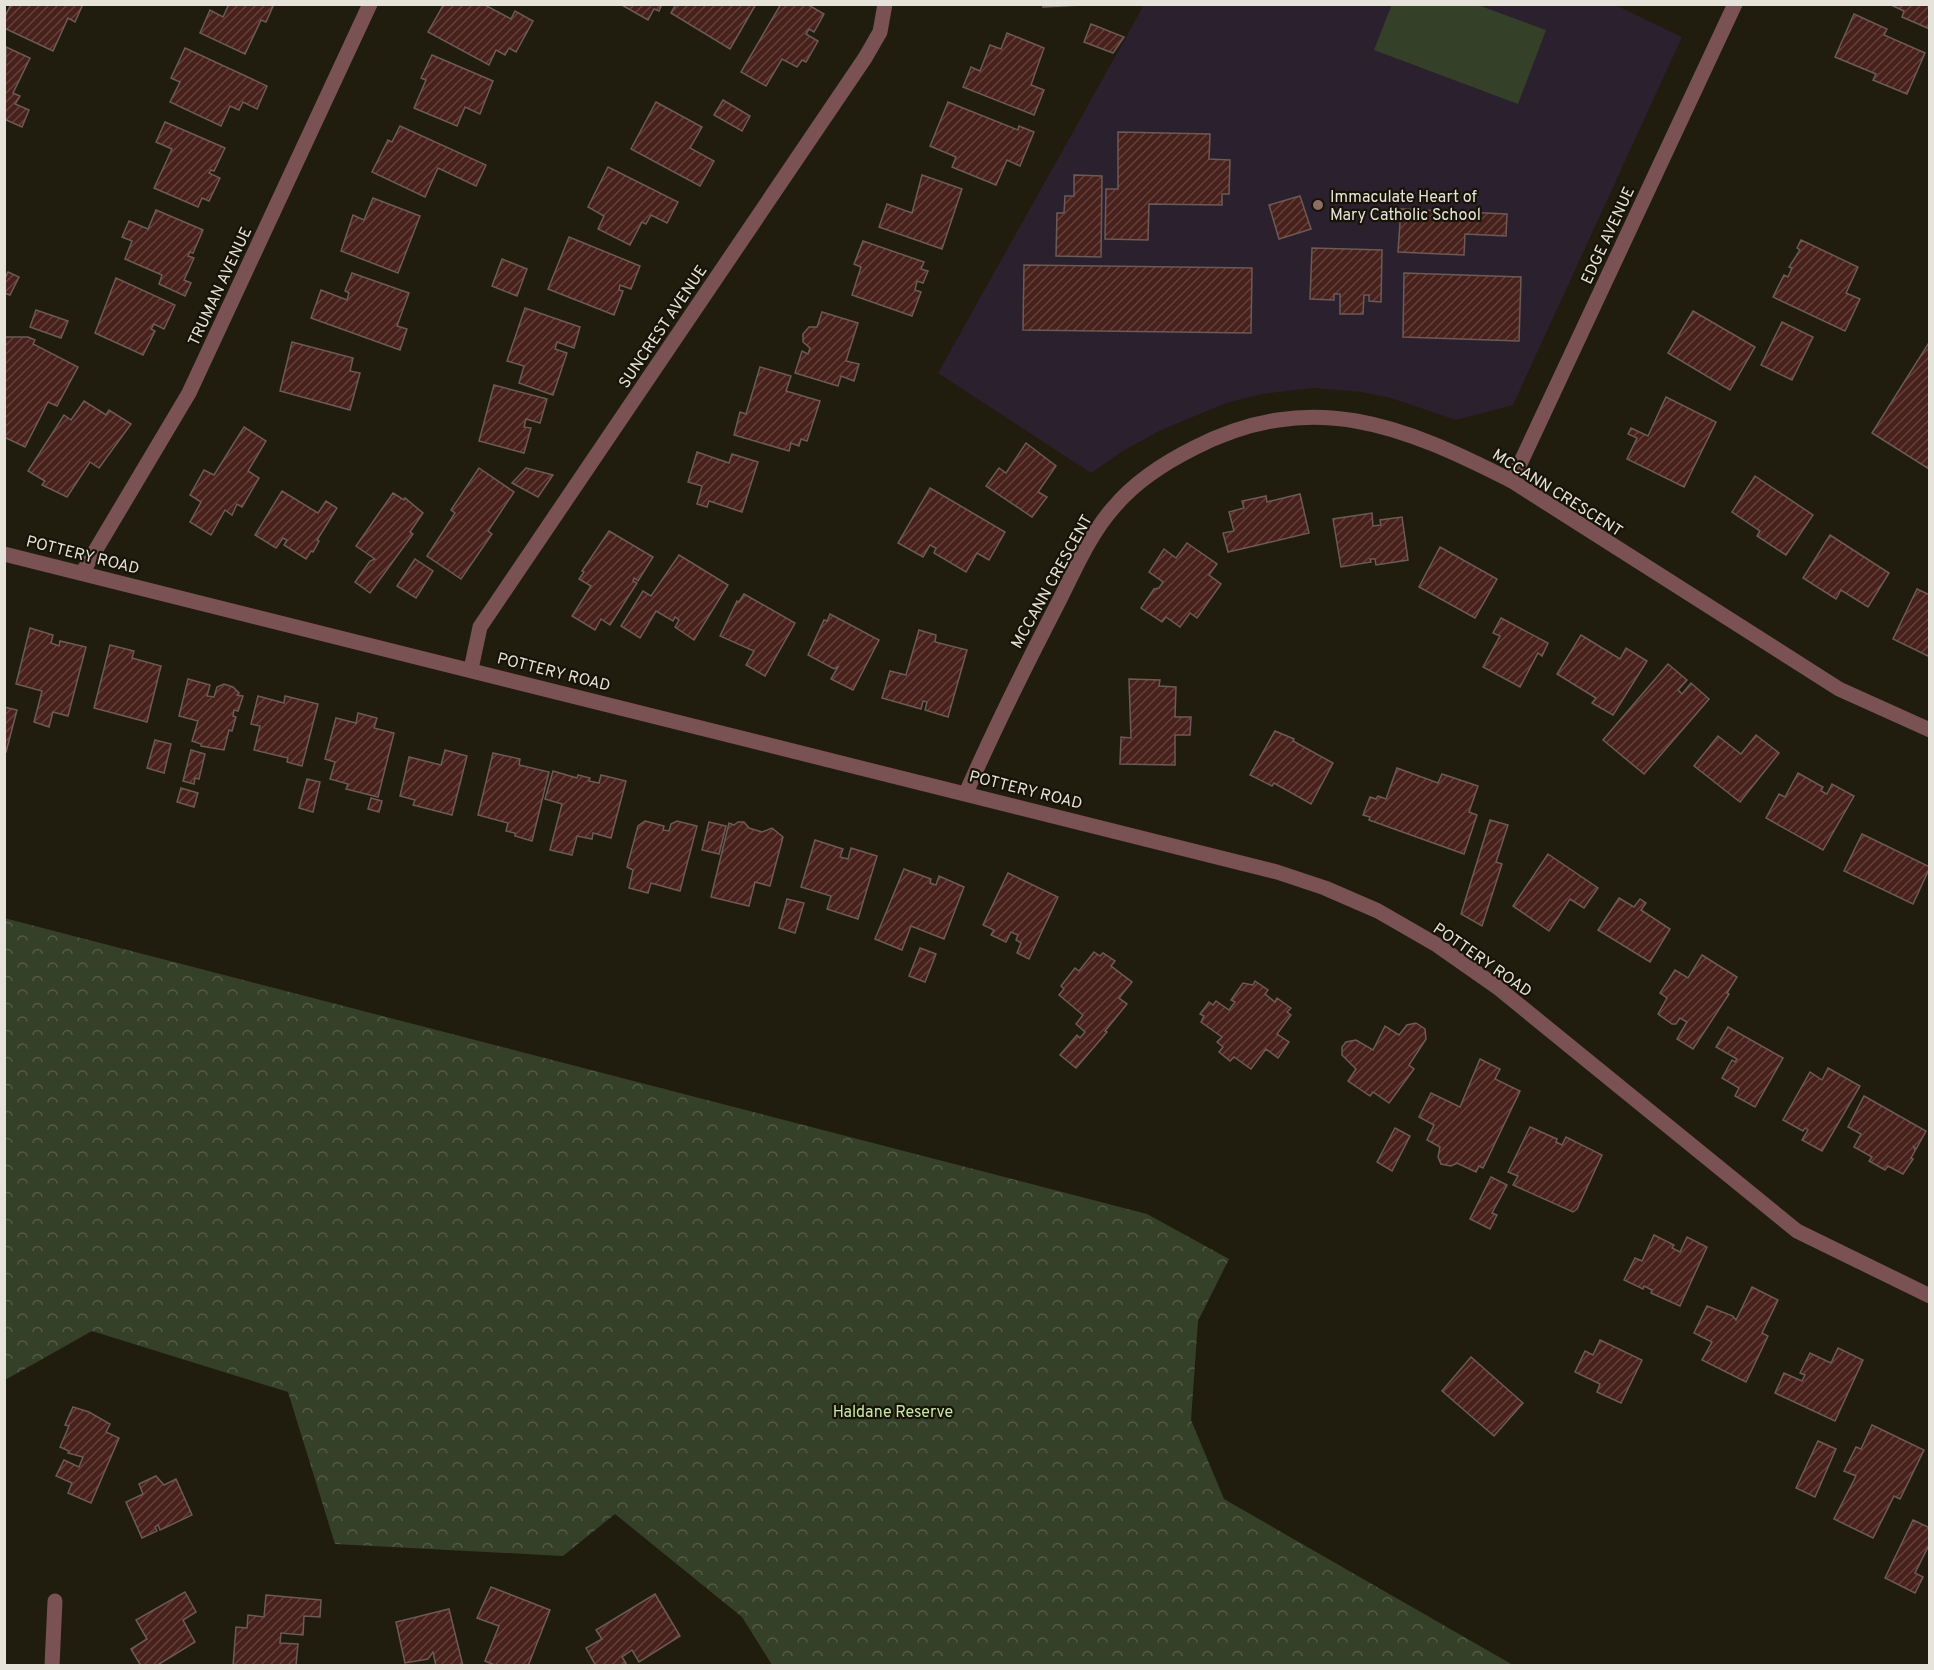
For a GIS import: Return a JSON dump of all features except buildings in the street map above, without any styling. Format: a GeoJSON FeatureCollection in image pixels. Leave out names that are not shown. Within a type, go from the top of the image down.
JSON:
{"type":"FeatureCollection","features":[{"type":"Feature","properties":{"kind":"street","name":"TRUMAN AVENUE"},"geometry":{"type":"LineString","coordinates":[[82,573],[126,494],[189,393],[370,4]]}},
{"type":"Feature","properties":{"kind":"street","name":"SUNCREST AVENUE"},"geometry":{"type":"LineString","coordinates":[[471,669],[480,627],[865,58],[880,32],[885,4]]}},
{"type":"Feature","properties":{"kind":"street","name":"EDGE AVENUE"},"geometry":{"type":"LineString","coordinates":[[1512,481],[1735,4]]}},
{"type":"Feature","properties":{"kind":"street","name":"MCCANN CRESCENT"},"geometry":{"type":"LineString","coordinates":[[966,793],[1001,713],[1087,547],[1113,507],[1141,481],[1170,460],[1214,438],[1262,422],[1311,416],[1355,419],[1398,430],[1460,455],[1512,481],[1839,690],[1929,730]]}},
{"type":"Feature","properties":{"kind":"street","name":"POTTERY ROAD"},"geometry":{"type":"LineString","coordinates":[[4,554],[966,793],[1278,872],[1325,888],[1378,911],[1437,945],[1497,987],[1797,1232],[1929,1296]]}},
{"type":"Feature","properties":{"kind":"street"},"geometry":{"type":"LineString","coordinates":[[52,1665],[55,1601]]}},
{"type":"Feature","properties":{"kind":"shaded area","name":"Immaculate Heart of Mary Catholic School"},"geometry":{"type":"Polygon","coordinates":[[[1144,5],[1615,5],[1682,37],[1513,405],[1456,420],[1391,398],[1361,392],[1313,388],[1262,394],[1226,403],[1159,431],[1123,451],[1091,473],[938,373],[1144,5]]]}},
{"type":"Feature","properties":{"kind":"green space"},"geometry":{"type":"Polygon","coordinates":[[[1392,4],[1478,5],[1546,30],[1518,104],[1374,50],[1392,4]]]}},
{"type":"Feature","properties":{"kind":"green space","name":"Haldane Reserve"},"geometry":{"type":"Polygon","coordinates":[[[4,918],[1147,1214],[1229,1259],[1198,1321],[1191,1420],[1224,1499],[1513,1665],[772,1665],[742,1617],[615,1514],[563,1556],[335,1544],[288,1392],[92,1331],[5,1380],[4,918]]]}},
{"type":"Feature","properties":{"kind":"place","name":"Immaculate Heart of Mary Catholic School"},"geometry":{"type":"Point","coordinates":[1318,205]}}]}
